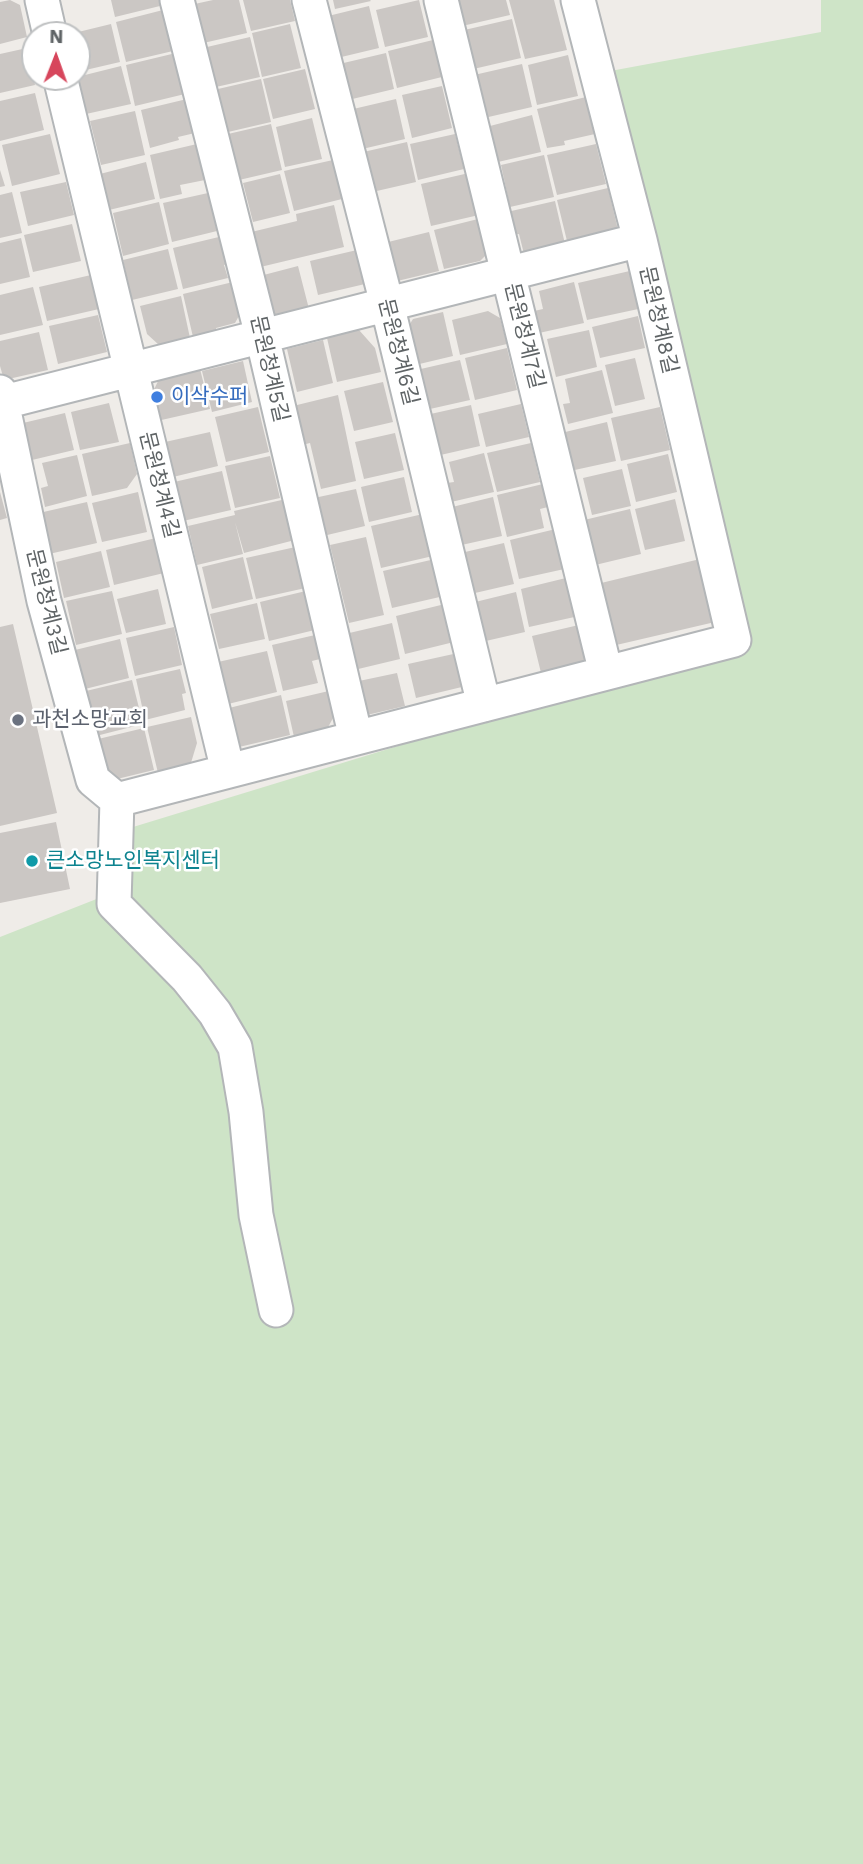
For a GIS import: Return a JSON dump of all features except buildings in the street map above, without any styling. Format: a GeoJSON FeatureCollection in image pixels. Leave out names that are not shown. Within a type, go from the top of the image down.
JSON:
{"type":"FeatureCollection","features":[{"type":"Feature","properties":{"kind":"street"},"geometry":{"type":"LineString","coordinates":[[42,0],[47,21]]}},
{"type":"Feature","properties":{"kind":"street","name":"문원청계5길"},"geometry":{"type":"LineString","coordinates":[[177,0],[262,336],[356,738]]}},
{"type":"Feature","properties":{"kind":"street","name":"문원청계6길"},"geometry":{"type":"LineString","coordinates":[[309,0],[387,304],[484,705]]}},
{"type":"Feature","properties":{"kind":"street","name":"문원청계7길"},"geometry":{"type":"LineString","coordinates":[[441,0],[606,673]]}},
{"type":"Feature","properties":{"kind":"street","name":"문원청계8길"},"geometry":{"type":"LineString","coordinates":[[578,0],[640,240],[734,640],[606,673]]}},
{"type":"Feature","properties":{"kind":"street","name":"문원청계4길"},"geometry":{"type":"LineString","coordinates":[[63,91],[228,771]]}},
{"type":"Feature","properties":{"kind":"street"},"geometry":{"type":"LineString","coordinates":[[1,399],[131,369],[640,240]]}},
{"type":"Feature","properties":{"kind":"street","name":"문원청계3길"},"geometry":{"type":"LineString","coordinates":[[1,399],[44,601],[93,780],[117,800]]}},
{"type":"Feature","properties":{"kind":"street"},"geometry":{"type":"LineString","coordinates":[[276,1310],[256,1215],[246,1112],[235,1047],[215,1013],[187,978],[114,904],[117,800],[606,673]]}},
{"type":"Feature","properties":{"kind":"green space"},"geometry":{"type":"Polygon","coordinates":[[[821,0],[863,0],[863,1864],[0,1864],[0,937],[127,887],[120,831],[738,642],[605,72],[821,32],[821,0]]]}},
{"type":"Feature","properties":{"kind":"place","name":"이삭수퍼"},"geometry":{"type":"Point","coordinates":[157,397]}},
{"type":"Feature","properties":{"kind":"place","name":"과천소망교회"},"geometry":{"type":"Point","coordinates":[18,720]}},
{"type":"Feature","properties":{"kind":"place","name":"큰소망노인복지센터"},"geometry":{"type":"Point","coordinates":[32,861]}}]}
